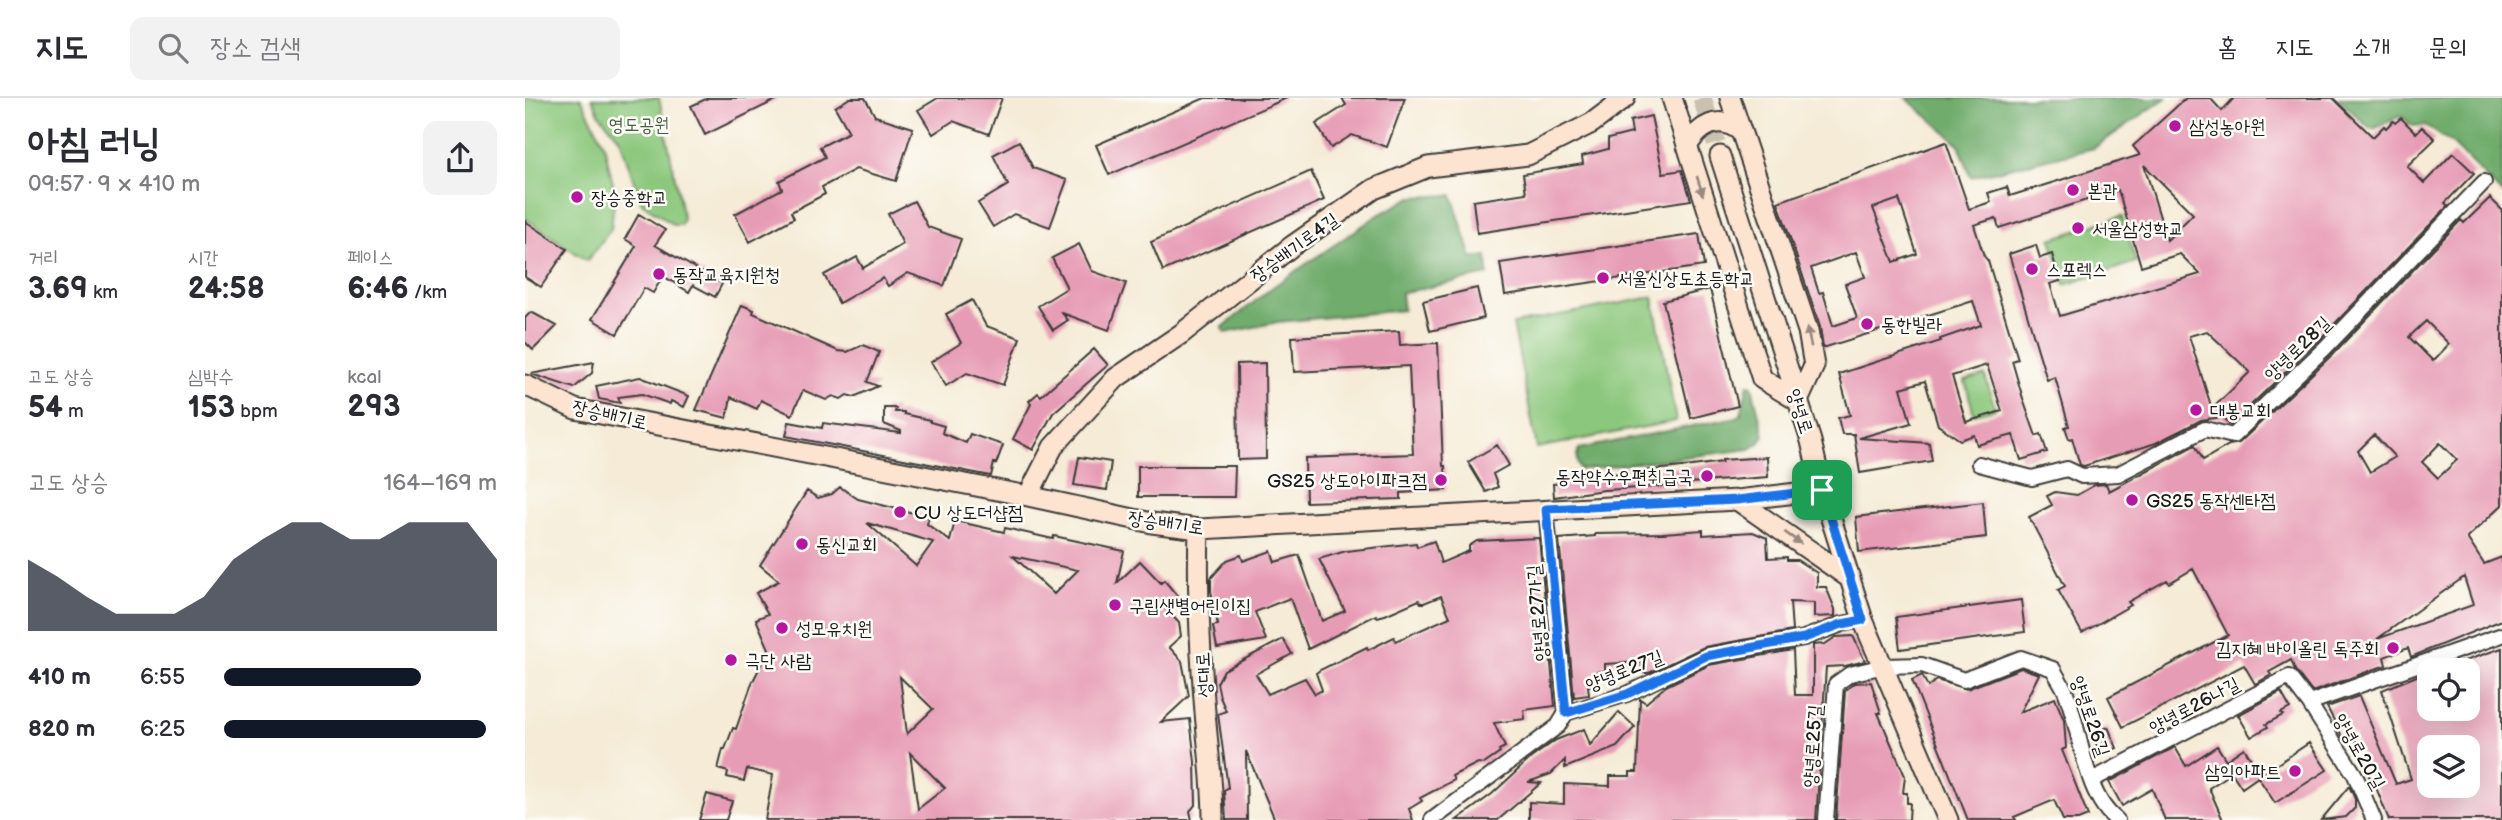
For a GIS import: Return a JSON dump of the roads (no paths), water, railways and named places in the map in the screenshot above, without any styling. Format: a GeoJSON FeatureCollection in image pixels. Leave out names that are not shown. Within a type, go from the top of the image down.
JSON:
{"type":"FeatureCollection","features":[{"type":"Feature","properties":{"kind":"main road","name":"장승배기로4길"},"geometry":{"type":"LineString","coordinates":[[1028,496],[1053,447],[1116,378],[1181,334],[1292,246],[1374,189],[1428,167],[1528,155],[1592,123],[1625,98]]}},
{"type":"Feature","properties":{"kind":"main road"},"geometry":{"type":"LineString","coordinates":[[1672,98],[1762,379],[1798,401],[1814,366],[1808,331],[1730,98]]}},
{"type":"Feature","properties":{"kind":"main road"},"geometry":{"type":"LineString","coordinates":[[1687,146],[1695,134],[1712,122],[1723,122],[1739,130]]}},
{"type":"Feature","properties":{"kind":"main road","name":"양녕로"},"geometry":{"type":"LineString","coordinates":[[1720,156],[1811,441],[1822,490],[1848,577],[1863,620],[1948,820]]}},
{"type":"Feature","properties":{"kind":"main road","name":"장승배기로"},"geometry":{"type":"LineString","coordinates":[[525,385],[575,409],[1028,496],[1152,523],[1199,529],[1737,500],[1822,490]]}},
{"type":"Feature","properties":{"kind":"main road"},"geometry":{"type":"LineString","coordinates":[[1737,500],[1848,577]]}},
{"type":"Feature","properties":{"kind":"main road","name":"성대로"},"geometry":{"type":"LineString","coordinates":[[1199,529],[1197,588],[1205,715],[1213,789],[1213,820]]}},
{"type":"Feature","properties":{"kind":"street","name":"양녕로28길"},"geometry":{"type":"LineString","coordinates":[[1979,464],[2032,478],[2067,469],[2082,476],[2118,474],[2205,429],[2233,436],[2325,348],[2484,182]]}},
{"type":"Feature","properties":{"kind":"street","name":"양녕로27가길"},"geometry":{"type":"LineString","coordinates":[[1546,509],[1566,713]]}},
{"type":"Feature","properties":{"kind":"street","name":"양녕로27길"},"geometry":{"type":"LineString","coordinates":[[1431,820],[1558,726],[1566,713],[1627,694],[1706,656],[1804,638],[1842,624],[1863,620]]}},
{"type":"Feature","properties":{"kind":"street"},"geometry":{"type":"LineString","coordinates":[[2309,703],[2502,635]]}},
{"type":"Feature","properties":{"kind":"street","name":"양녕로26길"},"geometry":{"type":"LineString","coordinates":[[1884,666],[1921,664],[1964,680],[2021,658],[2053,668],[2066,693],[2092,780],[2107,813],[2117,820]]}},
{"type":"Feature","properties":{"kind":"street","name":"양녕로25길"},"geometry":{"type":"LineString","coordinates":[[1826,820],[1836,684],[1850,674],[1884,666]]}},
{"type":"Feature","properties":{"kind":"street","name":"양녕로26나길"},"geometry":{"type":"LineString","coordinates":[[2092,780],[2289,677],[2309,703]]}},
{"type":"Feature","properties":{"kind":"street","name":"양녕로20길"},"geometry":{"type":"LineString","coordinates":[[2309,703],[2355,775],[2374,820]]}},
{"type":"Feature","properties":{"kind":"tunnel"},"geometry":{"type":"LineString","coordinates":[[1702,98],[1720,156]]}},
{"type":"Feature","properties":{"kind":"place","name":"삼성농아원"},"geometry":{"type":"Point","coordinates":[2175,126]}},
{"type":"Feature","properties":{"kind":"place","name":"본관"},"geometry":{"type":"Point","coordinates":[2073,190]}},
{"type":"Feature","properties":{"kind":"place","name":"장승중학교"},"geometry":{"type":"Point","coordinates":[577,197]}},
{"type":"Feature","properties":{"kind":"place","name":"서울삼성학교"},"geometry":{"type":"Point","coordinates":[2078,228]}},
{"type":"Feature","properties":{"kind":"place","name":"스포렉스"},"geometry":{"type":"Point","coordinates":[2032,269]}},
{"type":"Feature","properties":{"kind":"place","name":"동작교육지원청"},"geometry":{"type":"Point","coordinates":[659,274]}},
{"type":"Feature","properties":{"kind":"place","name":"서울신상도초등학교"},"geometry":{"type":"Point","coordinates":[1603,278]}},
{"type":"Feature","properties":{"kind":"place","name":"동한빌라"},"geometry":{"type":"Point","coordinates":[1867,324]}},
{"type":"Feature","properties":{"kind":"place","name":"대봉교회"},"geometry":{"type":"Point","coordinates":[2196,410]}},
{"type":"Feature","properties":{"kind":"place","name":"동작약수우편취급국"},"geometry":{"type":"Point","coordinates":[1707,476]}},
{"type":"Feature","properties":{"kind":"place","name":"GS25 상도아이파크점"},"geometry":{"type":"Point","coordinates":[1441,480]}},
{"type":"Feature","properties":{"kind":"place","name":"GS25 동작센타점"},"geometry":{"type":"Point","coordinates":[2132,500]}},
{"type":"Feature","properties":{"kind":"place","name":"CU 상도더샵점"},"geometry":{"type":"Point","coordinates":[900,512]}},
{"type":"Feature","properties":{"kind":"place","name":"동신교회"},"geometry":{"type":"Point","coordinates":[802,544]}},
{"type":"Feature","properties":{"kind":"place","name":"구립샛별어린이집"},"geometry":{"type":"Point","coordinates":[1115,605]}},
{"type":"Feature","properties":{"kind":"place","name":"성모유치원"},"geometry":{"type":"Point","coordinates":[782,628]}},
{"type":"Feature","properties":{"kind":"place","name":"김지혜 바이올린 독주회"},"geometry":{"type":"Point","coordinates":[2393,648]}},
{"type":"Feature","properties":{"kind":"place","name":"극단 사람"},"geometry":{"type":"Point","coordinates":[731,660]}},
{"type":"Feature","properties":{"kind":"place","name":"삼익아파트"},"geometry":{"type":"Point","coordinates":[2295,771]}},
{"type":"Feature","properties":{"kind":"park label","name":"영도공원"},"geometry":{"type":"Point","coordinates":[639,124]}}]}
